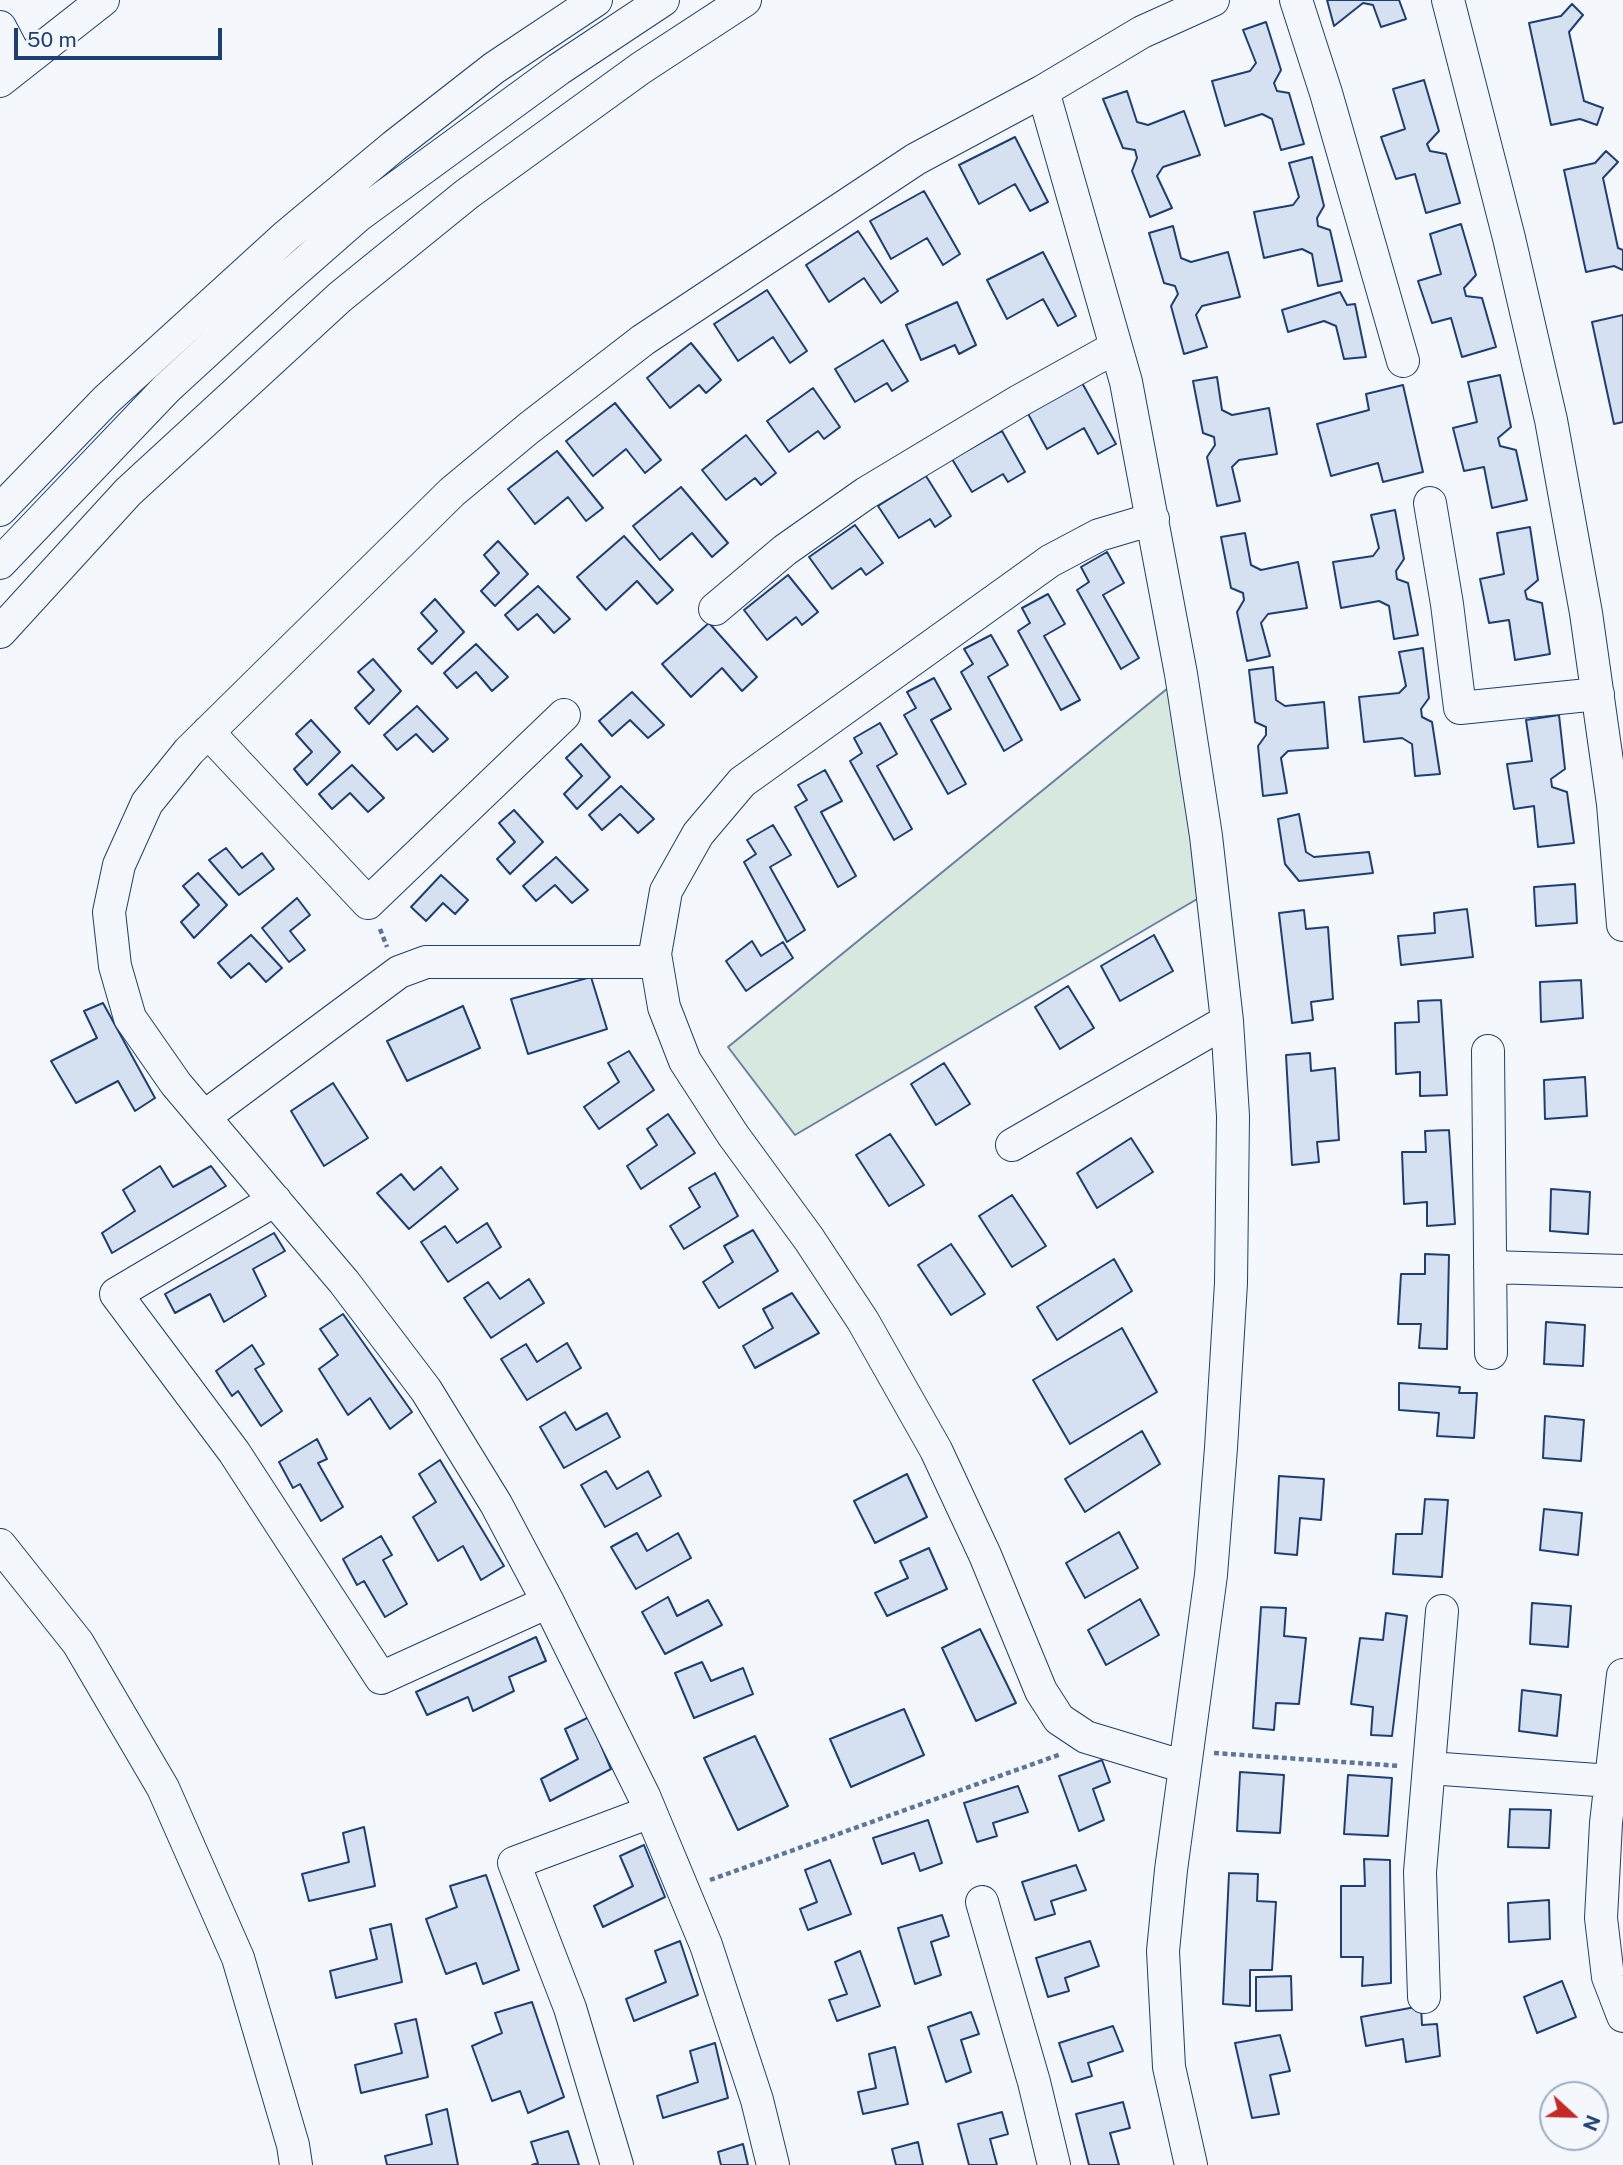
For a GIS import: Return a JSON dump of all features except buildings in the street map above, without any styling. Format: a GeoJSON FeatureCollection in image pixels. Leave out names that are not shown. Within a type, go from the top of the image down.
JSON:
{"type":"FeatureCollection","features":[{"type":"Feature","properties":{"kind":"street"},"geometry":{"type":"LineString","coordinates":[[0,27],[10,73],[103,0]]}},
{"type":"Feature","properties":{"kind":"street"},"geometry":{"type":"LineString","coordinates":[[0,510],[106,400],[286,236],[394,146],[494,68],[597,0]]}},
{"type":"Feature","properties":{"kind":"street"},"geometry":{"type":"LineString","coordinates":[[0,563],[167,388],[359,215],[548,77],[663,0]]}},
{"type":"Feature","properties":{"kind":"street"},"geometry":{"type":"LineString","coordinates":[[0,632],[128,492],[340,297],[467,194],[640,68],[745,0]]}},
{"type":"Feature","properties":{"kind":"street"},"geometry":{"type":"LineString","coordinates":[[773,2165],[757,2100],[706,1945],[650,1812],[548,1602],[496,1504],[426,1390],[344,1282],[176,1084],[130,1018],[115,966],[109,912],[119,865],[148,803],[189,751],[452,492],[529,428],[632,348],[916,159],[1142,32],[1213,0]]}},
{"type":"Feature","properties":{"kind":"street"},"geometry":{"type":"LineString","coordinates":[[1296,0],[1326,93],[1403,361]]}},
{"type":"Feature","properties":{"kind":"street"},"geometry":{"type":"LineString","coordinates":[[1447,0],[1510,238],[1548,407],[1586,613],[1614,804],[1623,925]]}},
{"type":"Feature","properties":{"kind":"street"},"geometry":{"type":"LineString","coordinates":[[1043,90],[1126,382],[1181,674],[1206,836],[1227,1021],[1233,1116],[1231,1283],[1211,1575],[1171,1870],[1163,1951],[1170,2067],[1191,2165]]}},
{"type":"Feature","properties":{"kind":"street"},"geometry":{"type":"LineString","coordinates":[[715,609],[785,551],[866,493],[1019,401],[1116,347]]}},
{"type":"Feature","properties":{"kind":"street"},"geometry":{"type":"LineString","coordinates":[[1430,503],[1447,604],[1460,708],[1598,694]]}},
{"type":"Feature","properties":{"kind":"street"},"geometry":{"type":"LineString","coordinates":[[1153,519],[1099,535],[1050,561],[742,782],[698,834],[666,891],[654,954],[664,1007],[685,1061],[733,1135],[809,1239],[863,1321],[936,1450],[985,1555],[1041,1691],[1059,1719],[1086,1737],[1186,1759]]}},
{"type":"Feature","properties":{"kind":"street"},"geometry":{"type":"LineString","coordinates":[[208,732],[368,903],[564,715]]}},
{"type":"Feature","properties":{"kind":"street"},"geometry":{"type":"LineString","coordinates":[[204,1117],[399,972],[426,962],[656,962]]}},
{"type":"Feature","properties":{"kind":"street"},"geometry":{"type":"LineString","coordinates":[[1012,1145],[1227,1021]]}},
{"type":"Feature","properties":{"kind":"street"},"geometry":{"type":"LineString","coordinates":[[1488,1051],[1491,1353]]}},
{"type":"Feature","properties":{"kind":"street"},"geometry":{"type":"LineString","coordinates":[[275,1200],[116,1294],[234,1452],[381,1678],[548,1602]]}},
{"type":"Feature","properties":{"kind":"street"},"geometry":{"type":"LineString","coordinates":[[1490,1267],[1623,1271]]}},
{"type":"Feature","properties":{"kind":"street"},"geometry":{"type":"LineString","coordinates":[[0,1545],[78,1643],[163,1788],[238,1958],[293,2145],[296,2165]]}},
{"type":"Feature","properties":{"kind":"street"},"geometry":{"type":"LineString","coordinates":[[1424,1997],[1420,1872],[1443,1611]]}},
{"type":"Feature","properties":{"kind":"street"},"geometry":{"type":"LineString","coordinates":[[1623,1675],[1606,1823],[1601,1919],[1608,1977],[1623,2016]]}},
{"type":"Feature","properties":{"kind":"street"},"geometry":{"type":"LineString","coordinates":[[1429,1768],[1611,1782]]}},
{"type":"Feature","properties":{"kind":"street"},"geometry":{"type":"LineString","coordinates":[[617,2165],[570,2008],[514,1863],[650,1812]]}},
{"type":"Feature","properties":{"kind":"street"},"geometry":{"type":"LineString","coordinates":[[982,1902],[1034,2082],[1054,2165]]}},
{"type":"Feature","properties":{"kind":"path"},"geometry":{"type":"LineString","coordinates":[[368,903],[399,972]]}},
{"type":"Feature","properties":{"kind":"path"},"geometry":{"type":"LineString","coordinates":[[683,1890],[1097,1740]]}},
{"type":"Feature","properties":{"kind":"path"},"geometry":{"type":"LineString","coordinates":[[1186,1759],[1429,1768]]}},
{"type":"Feature","properties":{"kind":"shaded area"},"geometry":{"type":"Polygon","coordinates":[[[1179,679],[1204,895],[795,1135],[728,1047],[1179,679]]]}}]}
